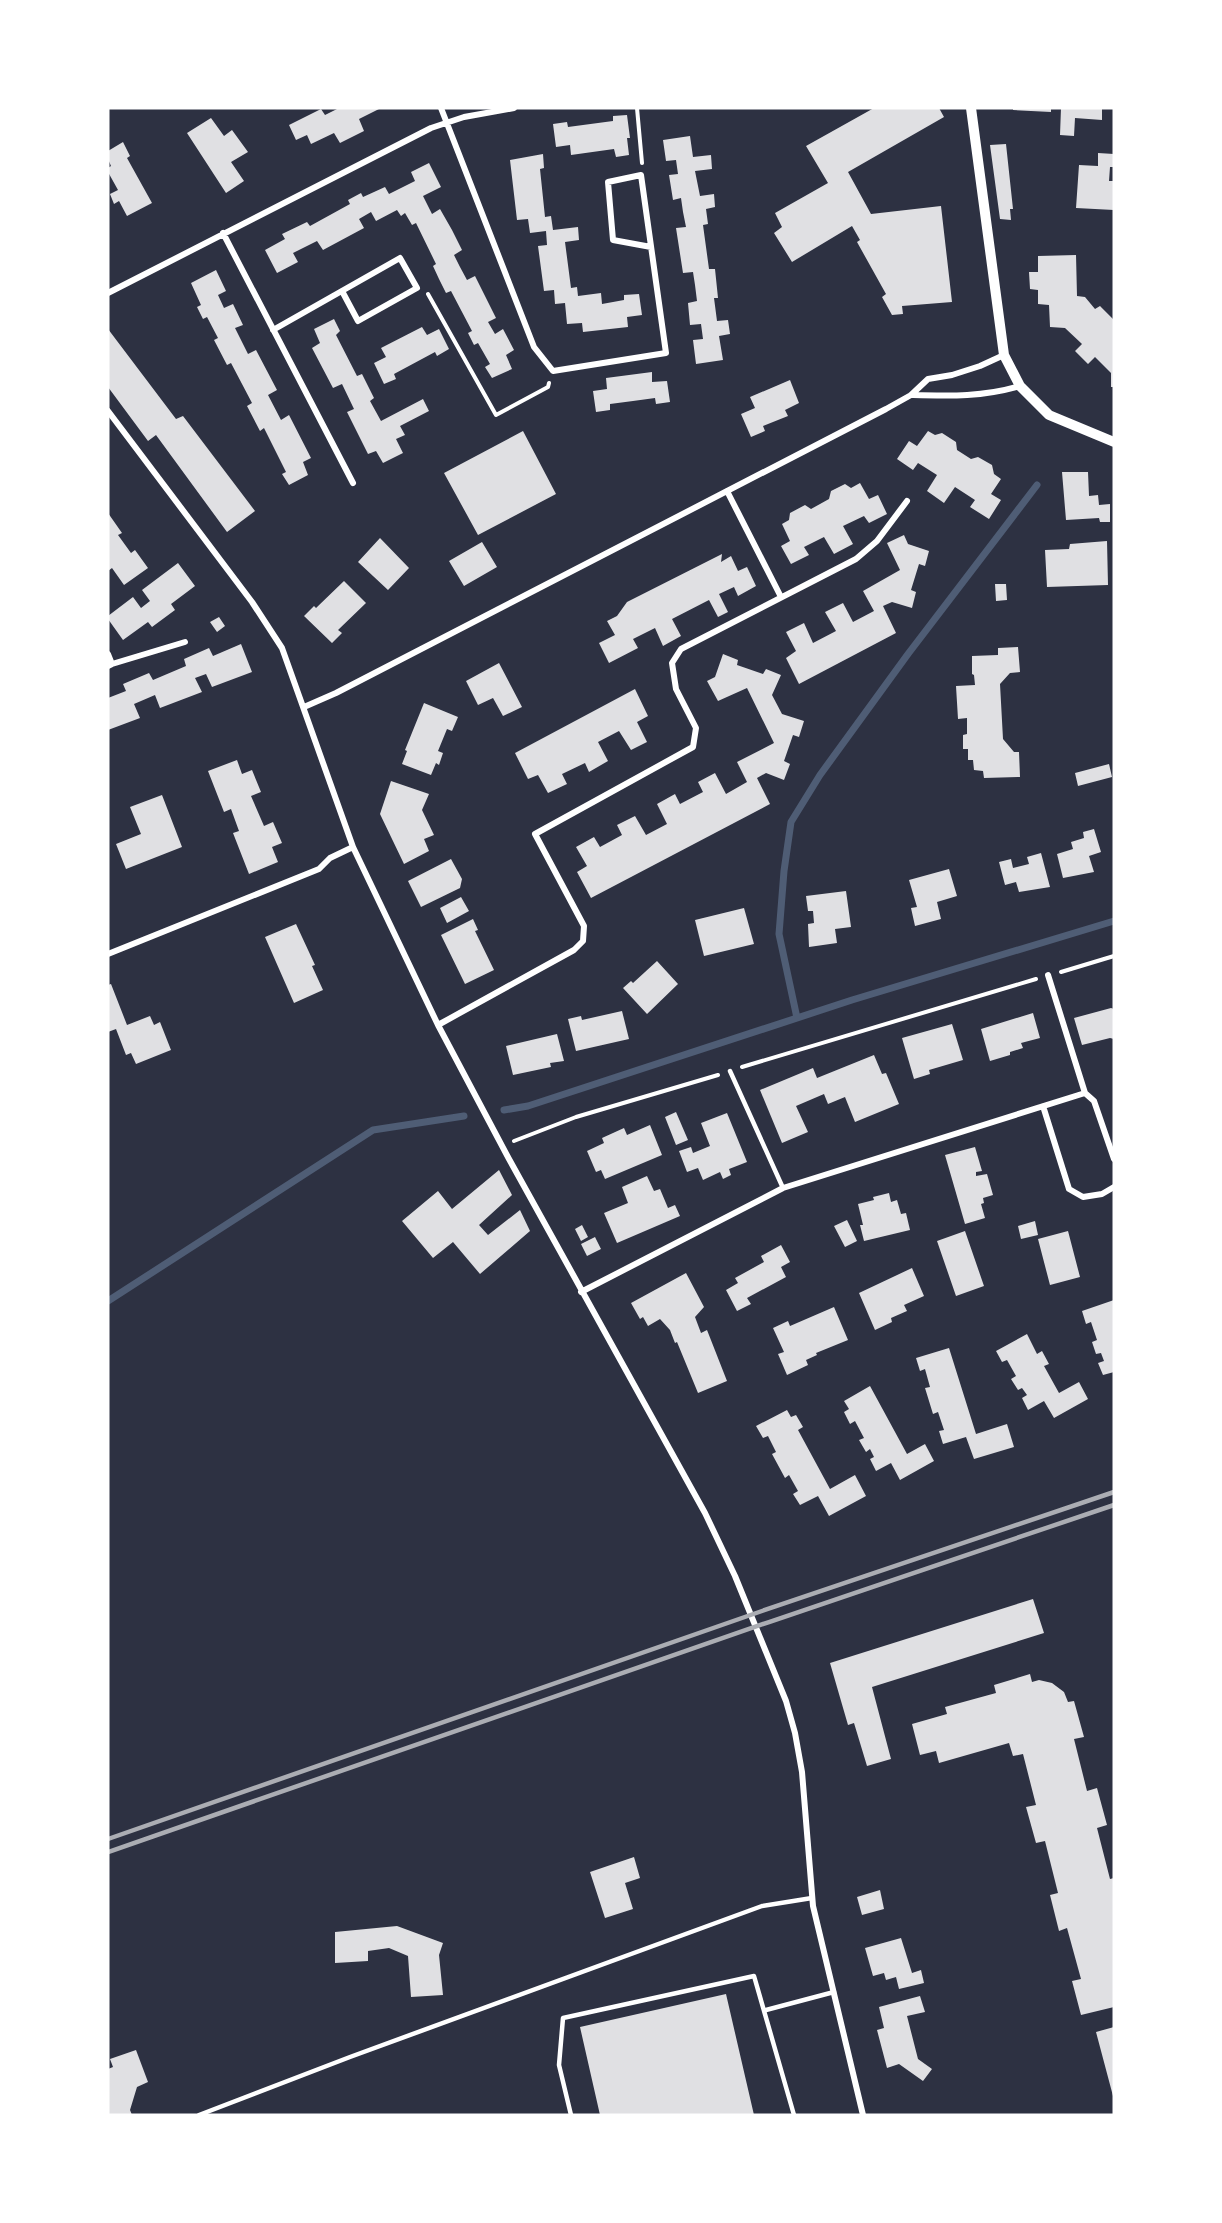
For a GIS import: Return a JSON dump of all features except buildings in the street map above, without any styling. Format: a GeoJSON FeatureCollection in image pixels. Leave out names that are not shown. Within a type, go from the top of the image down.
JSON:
{"type":"FeatureCollection","features":[{"type":"Feature","properties":{"kind":"street"},"geometry":{"type":"LineString","coordinates":[[441,108],[534,347],[553,371],[666,353],[641,175],[608,182],[613,240],[651,247]]}},
{"type":"Feature","properties":{"kind":"street"},"geometry":{"type":"LineString","coordinates":[[108,293],[447,121],[514,108]]}},
{"type":"Feature","properties":{"kind":"street"},"geometry":{"type":"LineString","coordinates":[[971,108],[1004,355],[1020,386],[1048,415],[1114,442]]}},
{"type":"Feature","properties":{"kind":"street"},"geometry":{"type":"LineString","coordinates":[[223,233],[353,483]]}},
{"type":"Feature","properties":{"kind":"street"},"geometry":{"type":"LineString","coordinates":[[273,330],[400,258],[417,288],[358,321],[342,291]]}},
{"type":"Feature","properties":{"kind":"street"},"geometry":{"type":"LineString","coordinates":[[304,707],[336,693],[911,395],[928,379],[952,375],[1004,355]]}},
{"type":"Feature","properties":{"kind":"street"},"geometry":{"type":"LineString","coordinates":[[911,395],[964,397],[1002,392],[1020,386]]}},
{"type":"Feature","properties":{"kind":"street"},"geometry":{"type":"LineString","coordinates":[[108,411],[252,602],[282,648],[353,847],[438,1024],[581,1292],[705,1513],[735,1576],[786,1701],[802,1772],[813,1906],[863,2115]]}},
{"type":"Feature","properties":{"kind":"street"},"geometry":{"type":"LineString","coordinates":[[727,491],[781,597]]}},
{"type":"Feature","properties":{"kind":"street"},"geometry":{"type":"LineString","coordinates":[[438,1024],[574,950],[583,941],[584,926],[535,834],[693,747],[696,728],[676,689],[672,663],[681,649],[856,559],[877,541],[907,501]]}},
{"type":"Feature","properties":{"kind":"street"},"geometry":{"type":"LineString","coordinates":[[108,654],[110,665],[185,642]]}},
{"type":"Feature","properties":{"kind":"street"},"geometry":{"type":"LineString","coordinates":[[108,954],[319,869],[330,858],[353,847]]}},
{"type":"Feature","properties":{"kind":"street"},"geometry":{"type":"LineString","coordinates":[[1048,975],[1084,1093],[1094,1101],[1114,1159]]}},
{"type":"Feature","properties":{"kind":"street"},"geometry":{"type":"LineString","coordinates":[[581,1292],[783,1188],[1084,1093]]}},
{"type":"Feature","properties":{"kind":"street"},"geometry":{"type":"LineString","coordinates":[[1043,1106],[1069,1189],[1083,1197],[1102,1194],[1114,1187]]}},
{"type":"Feature","properties":{"kind":"lane"},"geometry":{"type":"LineString","coordinates":[[730,1071],[783,1188]]}},
{"type":"Feature","properties":{"kind":"lane"},"geometry":{"type":"LineString","coordinates":[[200,2115],[350,2057],[762,1906],[812,1898]]}},
{"type":"Feature","properties":{"kind":"lane"},"geometry":{"type":"LineString","coordinates":[[571,2115],[558,2065],[563,2018],[754,1976],[766,2010],[794,2115]]}},
{"type":"Feature","properties":{"kind":"lane"},"geometry":{"type":"LineString","coordinates":[[766,2010],[834,1992]]}},
{"type":"Feature","properties":{"kind":"path"},"geometry":{"type":"LineString","coordinates":[[637,108],[643,155],[641,175]]}},
{"type":"Feature","properties":{"kind":"path"},"geometry":{"type":"LineString","coordinates":[[417,288],[426,292],[496,415],[548,387],[553,371]]}},
{"type":"Feature","properties":{"kind":"path"},"geometry":{"type":"LineString","coordinates":[[502,1146],[576,1117],[1114,956]]}},
{"type":"Feature","properties":{"kind":"waterway"},"geometry":{"type":"LineString","coordinates":[[797,1018],[779,934],[791,822],[820,775],[908,654],[1037,485]]}},
{"type":"Feature","properties":{"kind":"waterway"},"geometry":{"type":"LineString","coordinates":[[504,1110],[528,1106],[852,1000],[1114,921]]}},
{"type":"Feature","properties":{"kind":"waterway"},"geometry":{"type":"LineString","coordinates":[[108,1301],[373,1130],[464,1116]]}},
{"type":"Feature","properties":{"kind":"railway"},"geometry":{"type":"LineString","coordinates":[[108,1839],[762,1611],[1114,1492]]}},
{"type":"Feature","properties":{"kind":"railway"},"geometry":{"type":"LineString","coordinates":[[108,1852],[769,1622],[1114,1505]]}}]}
